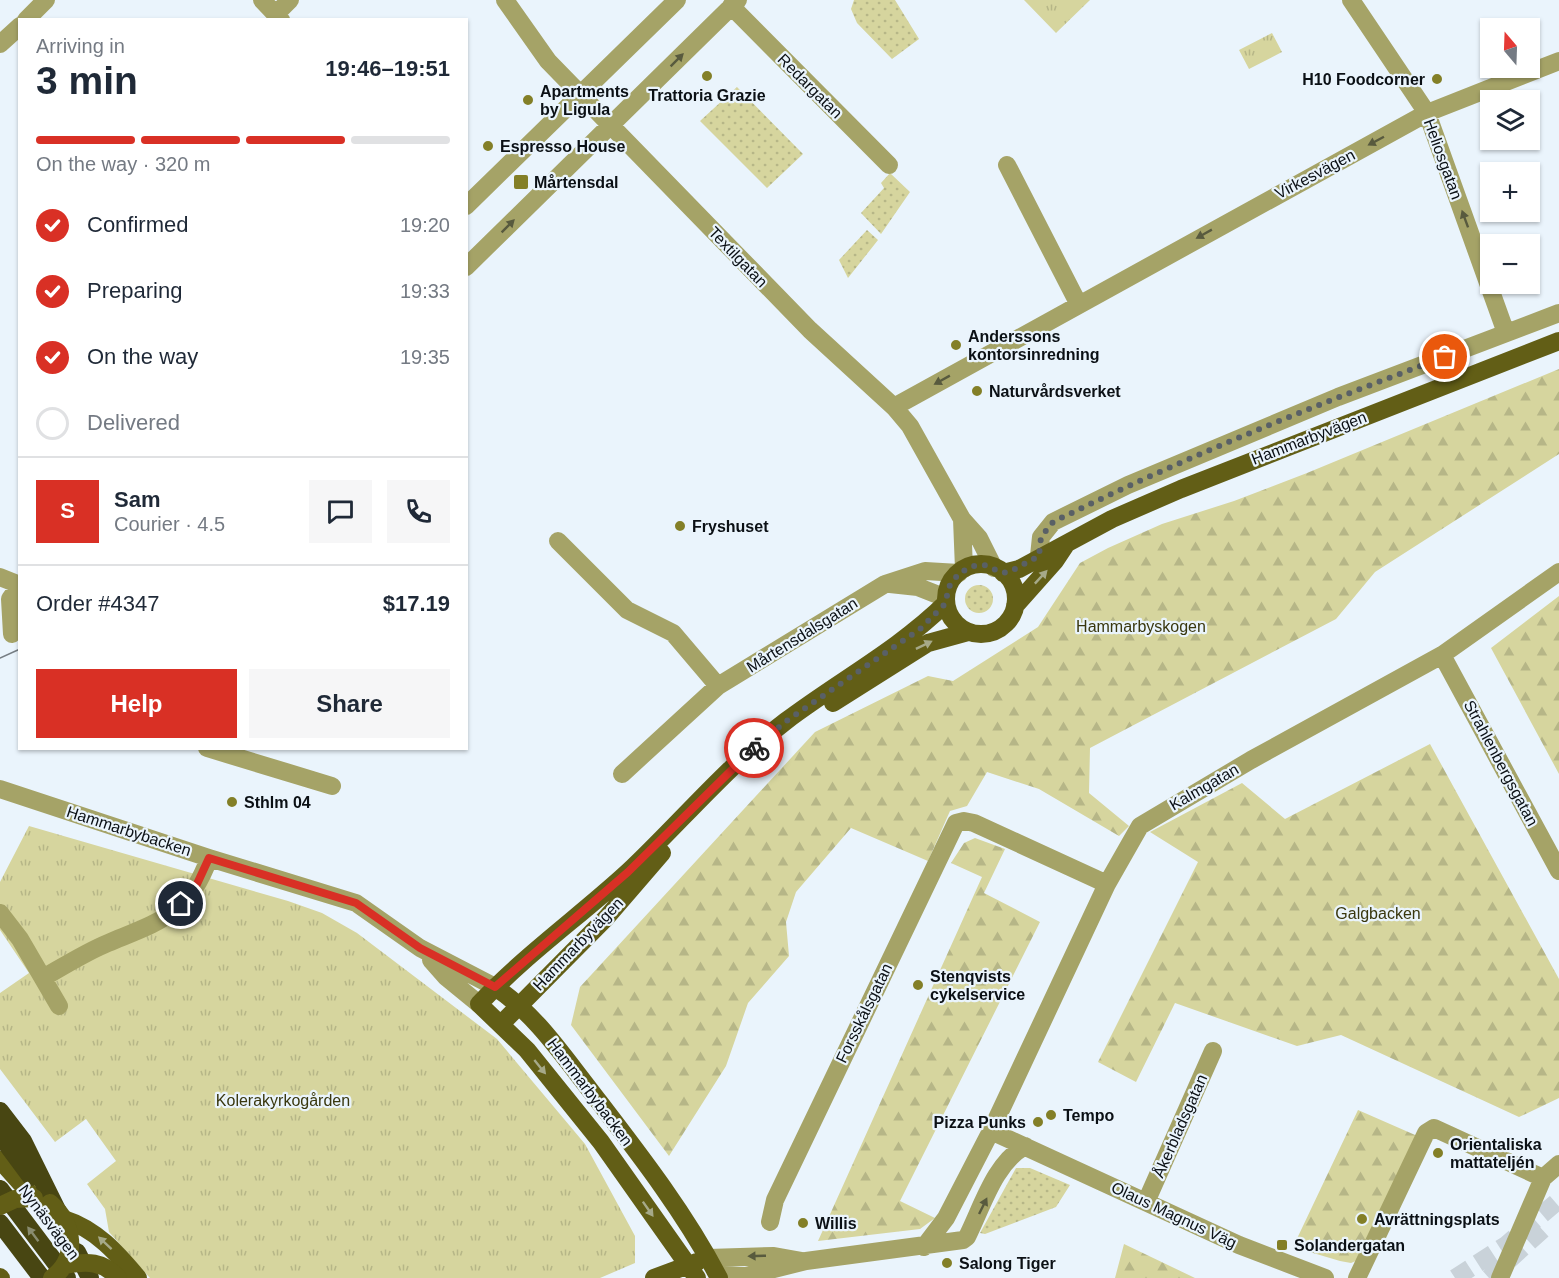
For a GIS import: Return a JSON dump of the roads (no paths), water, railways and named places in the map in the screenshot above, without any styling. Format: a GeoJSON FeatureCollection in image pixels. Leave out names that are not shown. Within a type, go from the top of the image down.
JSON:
{"type":"FeatureCollection","features":[{"type":"Feature","properties":{"kind":"highway"},"geometry":{"type":"LineString","coordinates":[[0,1112],[23,1140],[90,1278]]}},
{"type":"Feature","properties":{"kind":"highway"},"geometry":{"type":"LineString","coordinates":[[0,1135],[42,1200]]}},
{"type":"Feature","properties":{"kind":"highway","name":"Nynäsvägen"},"geometry":{"type":"LineString","coordinates":[[0,1189],[67,1272]]}},
{"type":"Feature","properties":{"kind":"highway"},"geometry":{"type":"LineString","coordinates":[[0,1223],[42,1278]]}},
{"type":"Feature","properties":{"kind":"main road","name":"Hammarbyvägen"},"geometry":{"type":"LineString","coordinates":[[479,1004],[495,987],[628,872],[741,758],[785,722],[920,629],[946,600],[952,580],[961,571],[984,565],[999,570],[1019,568],[1039,556],[1065,546],[1112,519],[1181,489],[1559,341]]}},
{"type":"Feature","properties":{"kind":"main road","name":"Hammarbyvägen"},"geometry":{"type":"LineString","coordinates":[[501,1024],[606,918],[707,802],[745,766],[792,730],[911,652],[937,639],[968,632],[978,634],[998,630],[1006,623],[1015,606],[1055,561],[1065,546]]}},
{"type":"Feature","properties":{"kind":"main road"},"geometry":{"type":"LineString","coordinates":[[999,570],[1013,587],[1015,606]]}},
{"type":"Feature","properties":{"kind":"main road"},"geometry":{"type":"LineString","coordinates":[[946,600],[953,621],[968,632]]}},
{"type":"Feature","properties":{"kind":"main road","name":"Hammarbybacken"},"geometry":{"type":"LineString","coordinates":[[495,987],[520,1004],[621,1130],[708,1258],[704,1275]]}},
{"type":"Feature","properties":{"kind":"main road","name":"Hammarbybacken"},"geometry":{"type":"LineString","coordinates":[[479,1004],[527,1050],[704,1275]]}},
{"type":"Feature","properties":{"kind":"main road"},"geometry":{"type":"LineString","coordinates":[[0,1160],[64,1219],[79,1224],[97,1235],[138,1278]]}},
{"type":"Feature","properties":{"kind":"main road"},"geometry":{"type":"LineString","coordinates":[[0,1206],[15,1199],[42,1200]]}},
{"type":"Feature","properties":{"kind":"main road"},"geometry":{"type":"LineString","coordinates":[[64,1219],[71,1249],[67,1272]]}},
{"type":"Feature","properties":{"kind":"main road"},"geometry":{"type":"LineString","coordinates":[[52,1278],[97,1263],[111,1270],[118,1278]]}},
{"type":"Feature","properties":{"kind":"main road"},"geometry":{"type":"LineString","coordinates":[[654,1278],[704,1275]]}},
{"type":"Feature","properties":{"kind":"street"},"geometry":{"type":"LineString","coordinates":[[28,18],[46,0]]}},
{"type":"Feature","properties":{"kind":"street"},"geometry":{"type":"LineString","coordinates":[[262,0],[278,17],[290,0]]}},
{"type":"Feature","properties":{"kind":"street","name":"Textilgatan"},"geometry":{"type":"LineString","coordinates":[[506,0],[548,62],[810,330],[894,406],[910,426],[962,519],[979,538],[999,570]]}},
{"type":"Feature","properties":{"kind":"street"},"geometry":{"type":"LineString","coordinates":[[468,205],[677,0]]}},
{"type":"Feature","properties":{"kind":"street","name":"Heliosgatan"},"geometry":{"type":"LineString","coordinates":[[1351,0],[1427,113],[1506,333]]}},
{"type":"Feature","properties":{"kind":"street"},"geometry":{"type":"LineString","coordinates":[[468,265],[734,3]]}},
{"type":"Feature","properties":{"kind":"street","name":"Redargatan"},"geometry":{"type":"LineString","coordinates":[[734,3],[889,165]]}},
{"type":"Feature","properties":{"kind":"street"},"geometry":{"type":"LineString","coordinates":[[0,44],[18,28]]}},
{"type":"Feature","properties":{"kind":"street","name":"Virkesvägen"},"geometry":{"type":"LineString","coordinates":[[894,406],[1427,113],[1559,61]]}},
{"type":"Feature","properties":{"kind":"street"},"geometry":{"type":"LineString","coordinates":[[1006,165],[1079,305]]}},
{"type":"Feature","properties":{"kind":"street"},"geometry":{"type":"LineString","coordinates":[[1039,556],[1041,537],[1053,522],[1118,490],[1338,397],[1559,313]]}},
{"type":"Feature","properties":{"kind":"street","name":"Textilgatan"},"geometry":{"type":"LineString","coordinates":[[961,571],[962,519]]}},
{"type":"Feature","properties":{"kind":"street"},"geometry":{"type":"LineString","coordinates":[[558,541],[627,610],[673,633],[718,686]]}},
{"type":"Feature","properties":{"kind":"street","name":"Mårtensdalsgatan"},"geometry":{"type":"LineString","coordinates":[[622,774],[718,686],[885,584],[925,572],[961,571]]}},
{"type":"Feature","properties":{"kind":"street","name":"Kalmgatan"},"geometry":{"type":"LineString","coordinates":[[991,1131],[1107,884],[1140,826],[1155,814],[1442,655],[1559,572]]}},
{"type":"Feature","properties":{"kind":"street"},"geometry":{"type":"LineString","coordinates":[[0,577],[12,593],[10,636]]}},
{"type":"Feature","properties":{"kind":"street"},"geometry":{"type":"LineString","coordinates":[[885,584],[918,587],[946,600]]}},
{"type":"Feature","properties":{"kind":"street","name":"Strahlenbergsgatan"},"geometry":{"type":"LineString","coordinates":[[1442,655],[1559,871]]}},
{"type":"Feature","properties":{"kind":"street"},"geometry":{"type":"LineString","coordinates":[[214,750],[332,786]]}},
{"type":"Feature","properties":{"kind":"street","name":"Hammarbybacken"},"geometry":{"type":"LineString","coordinates":[[0,789],[209,858],[356,903],[420,948],[495,987]]}},
{"type":"Feature","properties":{"kind":"street","name":"Forsskålsgatan"},"geometry":{"type":"LineString","coordinates":[[770,1222],[775,1200],[956,824],[964,821],[974,823],[1107,884]]}},
{"type":"Feature","properties":{"kind":"street"},"geometry":{"type":"LineString","coordinates":[[44,978],[107,943],[165,919],[197,884],[209,858]]}},
{"type":"Feature","properties":{"kind":"street"},"geometry":{"type":"LineString","coordinates":[[0,913],[20,939],[59,1006]]}},
{"type":"Feature","properties":{"kind":"street","name":"Hammarbybacken"},"geometry":{"type":"LineString","coordinates":[[420,948],[446,977],[479,1004]]}},
{"type":"Feature","properties":{"kind":"street","name":"Åkerbladsgatan"},"geometry":{"type":"LineString","coordinates":[[1146,1202],[1214,1051]]}},
{"type":"Feature","properties":{"kind":"street"},"geometry":{"type":"LineString","coordinates":[[1357,1278],[1426,1133],[1434,1128],[1445,1131],[1544,1178]]}},
{"type":"Feature","properties":{"kind":"street"},"geometry":{"type":"LineString","coordinates":[[924,1246],[946,1218],[991,1131]]}},
{"type":"Feature","properties":{"kind":"street","name":"Olaus Magnus Väg"},"geometry":{"type":"LineString","coordinates":[[991,1131],[1279,1263],[1325,1278]]}},
{"type":"Feature","properties":{"kind":"street"},"geometry":{"type":"LineString","coordinates":[[704,1275],[746,1276],[808,1270],[968,1237],[1002,1165],[1011,1154],[1025,1146]]}},
{"type":"Feature","properties":{"kind":"street"},"geometry":{"type":"LineString","coordinates":[[1500,1278],[1544,1178],[1559,1164]]}},
{"type":"Feature","properties":{"kind":"street"},"geometry":{"type":"LineString","coordinates":[[708,1258],[774,1256],[808,1270]]}},
{"type":"Feature","properties":{"kind":"tunnel"},"geometry":{"type":"LineString","coordinates":[[1455,1278],[1506,1245],[1559,1200]]}},
{"type":"Feature","properties":{"kind":"tunnel"},"geometry":{"type":"LineString","coordinates":[[1489,1278],[1549,1224]]}},
{"type":"Feature","properties":{"kind":"tram line"},"geometry":{"type":"LineString","coordinates":[[0,658],[18,650]]}},
{"type":"Feature","properties":{"kind":"place","name":"Trattoria Grazie"},"geometry":{"type":"Point","coordinates":[707,76]}},
{"type":"Feature","properties":{"kind":"place","name":"H10 Foodcorner"},"geometry":{"type":"Point","coordinates":[1437,79]}},
{"type":"Feature","properties":{"kind":"place","name":"Apartments by Ligula"},"geometry":{"type":"Point","coordinates":[528,100]}},
{"type":"Feature","properties":{"kind":"place","name":"Espresso House"},"geometry":{"type":"Point","coordinates":[488,146]}},
{"type":"Feature","properties":{"kind":"place","name":"Mårtensdal"},"geometry":{"type":"Point","coordinates":[521,182]}},
{"type":"Feature","properties":{"kind":"place","name":"Anderssons kontorsinredning"},"geometry":{"type":"Point","coordinates":[956,345]}},
{"type":"Feature","properties":{"kind":"place","name":"Naturvårdsverket"},"geometry":{"type":"Point","coordinates":[977,391]}},
{"type":"Feature","properties":{"kind":"place","name":"Fryshuset"},"geometry":{"type":"Point","coordinates":[680,526]}},
{"type":"Feature","properties":{"kind":"place","name":"Sthlm 04"},"geometry":{"type":"Point","coordinates":[232,802]}},
{"type":"Feature","properties":{"kind":"place","name":"Stenqvists cykelservice"},"geometry":{"type":"Point","coordinates":[918,985]}},
{"type":"Feature","properties":{"kind":"place","name":"Tempo"},"geometry":{"type":"Point","coordinates":[1051,1115]}},
{"type":"Feature","properties":{"kind":"place","name":"Pizza Punks"},"geometry":{"type":"Point","coordinates":[1038,1122]}},
{"type":"Feature","properties":{"kind":"place","name":"Orientaliska mattateljén"},"geometry":{"type":"Point","coordinates":[1438,1153]}},
{"type":"Feature","properties":{"kind":"place","name":"Avrättningsplats"},"geometry":{"type":"Point","coordinates":[1362,1219]}},
{"type":"Feature","properties":{"kind":"place","name":"Willis"},"geometry":{"type":"Point","coordinates":[803,1223]}},
{"type":"Feature","properties":{"kind":"place","name":"Solandergatan"},"geometry":{"type":"Point","coordinates":[1282,1245]}},
{"type":"Feature","properties":{"kind":"place","name":"Salong Tiger"},"geometry":{"type":"Point","coordinates":[947,1263]}},
{"type":"Feature","properties":{"kind":"park label","name":"Hammarbyskogen"},"geometry":{"type":"Point","coordinates":[1141,626]}},
{"type":"Feature","properties":{"kind":"park label","name":"Galgbacken"},"geometry":{"type":"Point","coordinates":[1378,913]}},
{"type":"Feature","properties":{"kind":"park label","name":"Kolerakyrkogården"},"geometry":{"type":"Point","coordinates":[283,1100]}}]}
